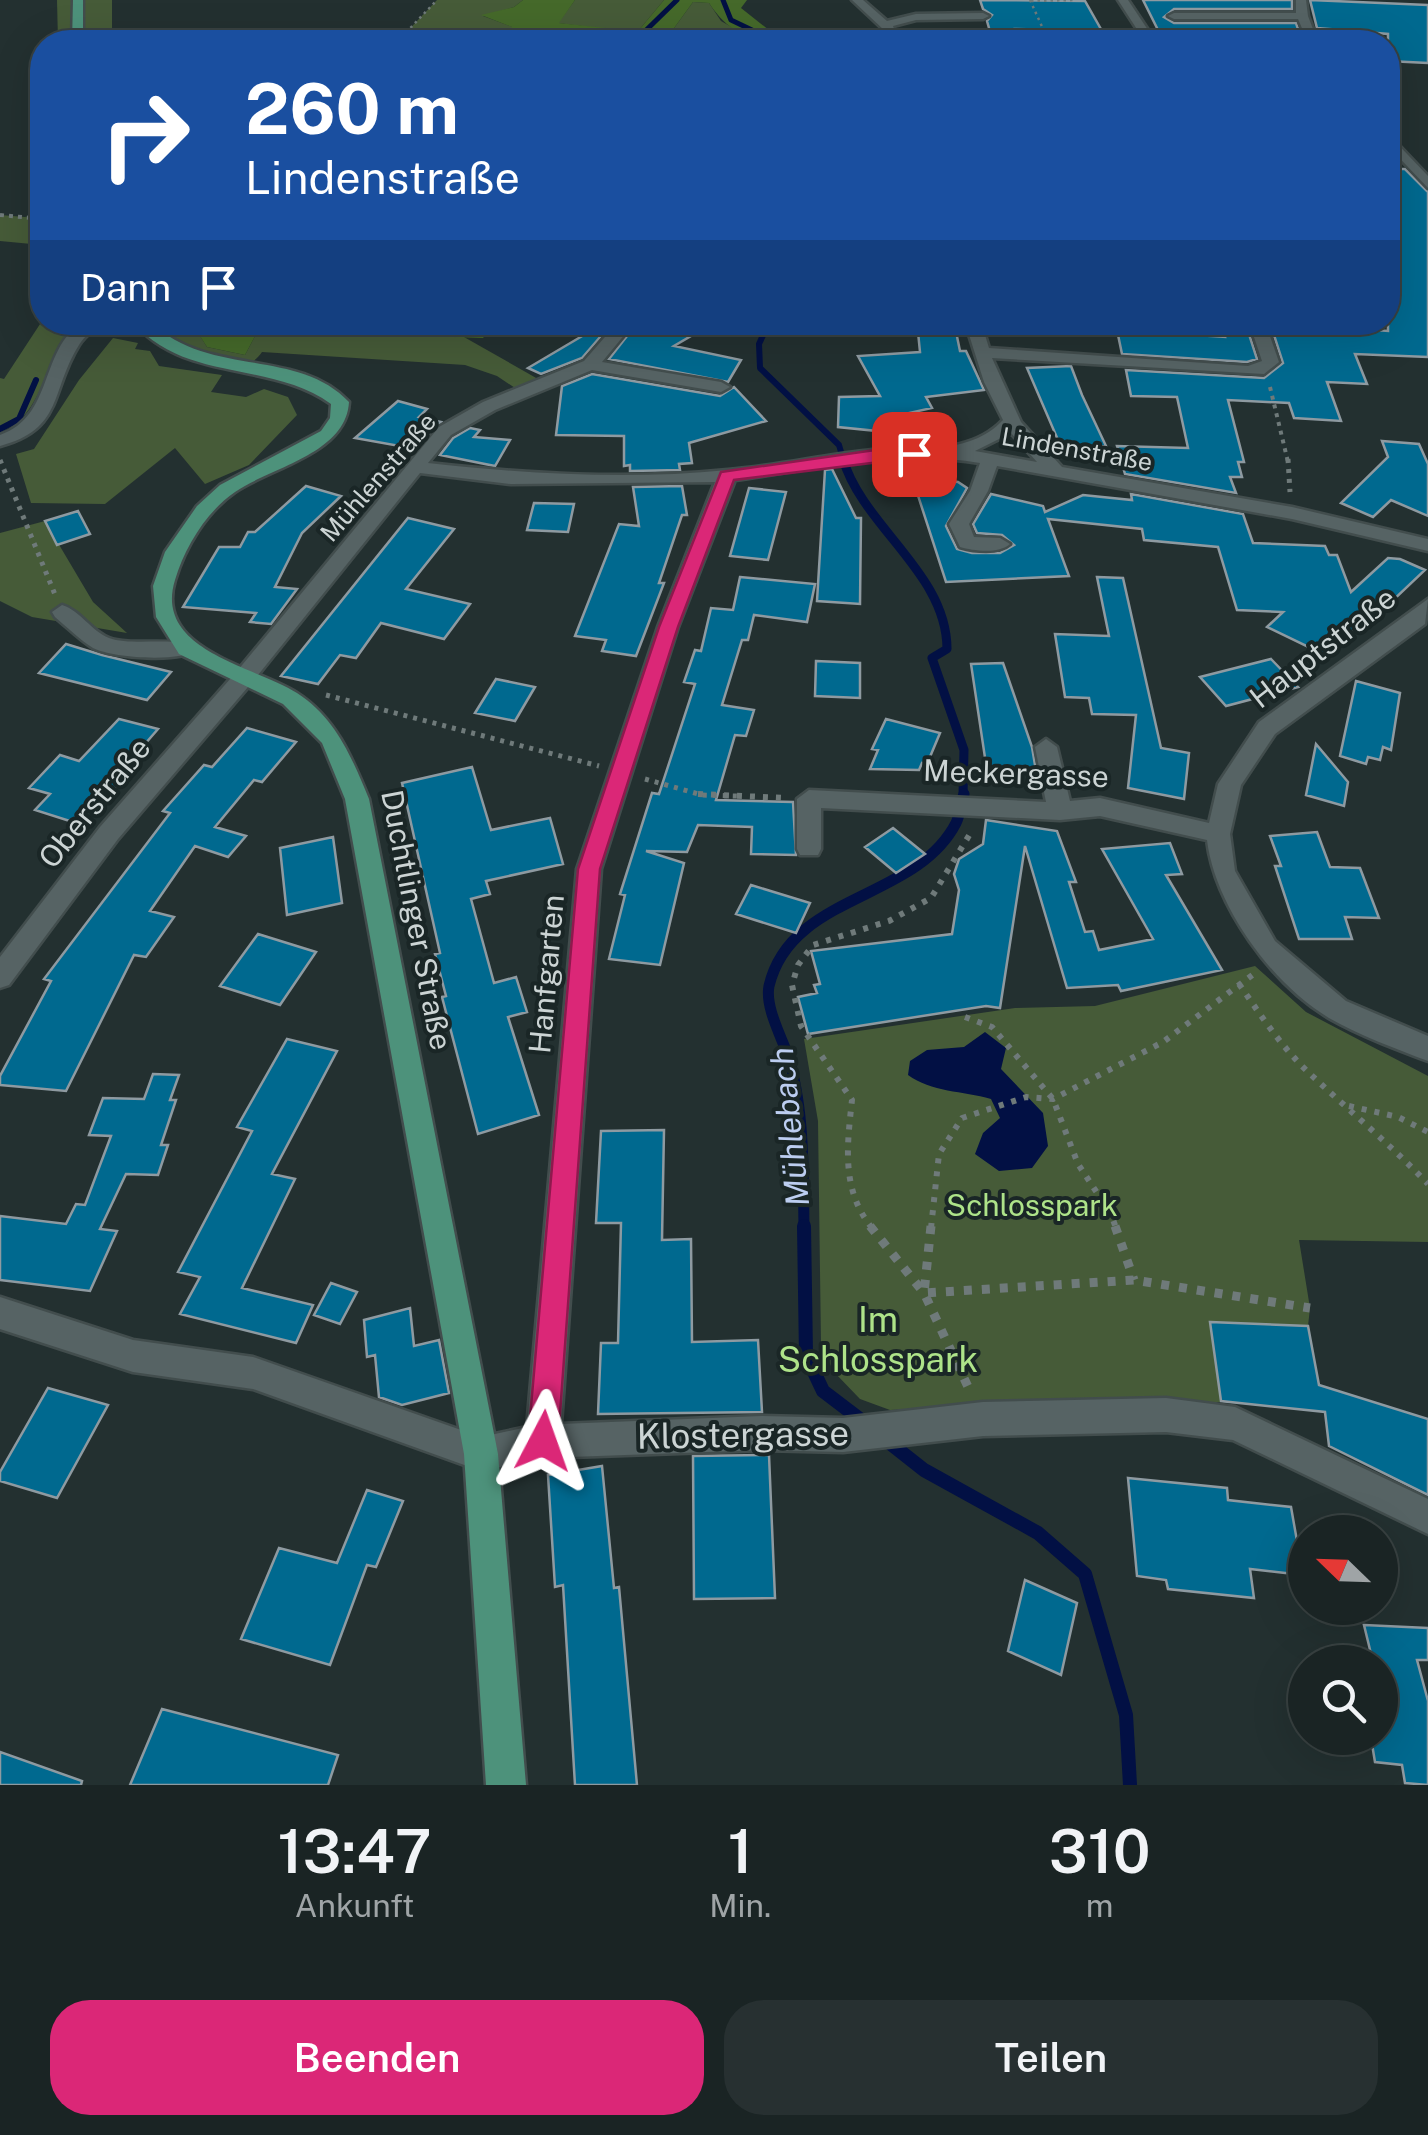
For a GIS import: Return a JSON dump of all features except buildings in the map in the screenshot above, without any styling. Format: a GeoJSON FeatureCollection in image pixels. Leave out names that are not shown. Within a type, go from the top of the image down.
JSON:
{"type":"FeatureCollection","features":[{"type":"Feature","properties":{"kind":"main road"},"geometry":{"type":"LineString","coordinates":[[78,0],[78,30]]}},
{"type":"Feature","properties":{"kind":"main road"},"geometry":{"type":"LineString","coordinates":[[151,335],[173,352],[202,361],[295,376],[324,387],[340,402],[339,418],[327,435],[227,489],[186,532],[163,586],[166,618],[186,650]]}},
{"type":"Feature","properties":{"kind":"main road","name":"Duchtlinger Straße"},"geometry":{"type":"LineString","coordinates":[[186,650],[291,700],[332,739],[357,799],[481,1454],[506,1785]]}},
{"type":"Feature","properties":{"kind":"street"},"geometry":{"type":"LineString","coordinates":[[857,0],[887,30]]}},
{"type":"Feature","properties":{"kind":"street"},"geometry":{"type":"LineString","coordinates":[[1123,0],[1143,30]]}},
{"type":"Feature","properties":{"kind":"street"},"geometry":{"type":"LineString","coordinates":[[1301,0],[1308,30]]}},
{"type":"Feature","properties":{"kind":"street"},"geometry":{"type":"LineString","coordinates":[[884,25],[916,16],[983,16]]}},
{"type":"Feature","properties":{"kind":"street"},"geometry":{"type":"LineString","coordinates":[[1174,16],[1302,16]]}},
{"type":"Feature","properties":{"kind":"street"},"geometry":{"type":"LineString","coordinates":[[1400,152],[1428,184]]}},
{"type":"Feature","properties":{"kind":"street"},"geometry":{"type":"LineString","coordinates":[[1400,164],[1428,165]]}},
{"type":"Feature","properties":{"kind":"street"},"geometry":{"type":"LineString","coordinates":[[0,441],[27,431],[42,415],[79,335]]}},
{"type":"Feature","properties":{"kind":"street","name":"Mühlenstraße"},"geometry":{"type":"LineString","coordinates":[[246,676],[445,432],[489,406],[590,365],[616,335]]}},
{"type":"Feature","properties":{"kind":"street"},"geometry":{"type":"LineString","coordinates":[[977,335],[981,352],[1025,445],[1062,471]]}},
{"type":"Feature","properties":{"kind":"street"},"geometry":{"type":"LineString","coordinates":[[981,352],[1264,369],[1271,362],[1262,335]]}},
{"type":"Feature","properties":{"kind":"street"},"geometry":{"type":"LineString","coordinates":[[590,365],[721,387]]}},
{"type":"Feature","properties":{"kind":"street"},"geometry":{"type":"LineString","coordinates":[[953,453],[999,435],[1013,420]]}},
{"type":"Feature","properties":{"kind":"street","name":"Lindenstraße"},"geometry":{"type":"LineString","coordinates":[[413,467],[512,478],[627,480],[727,476],[875,455],[953,453],[1292,513],[1428,545]]}},
{"type":"Feature","properties":{"kind":"street"},"geometry":{"type":"LineString","coordinates":[[990,460],[979,491],[959,524],[968,543],[1000,544]]}},
{"type":"Feature","properties":{"kind":"street","name":"Hanfgarten"},"geometry":{"type":"LineString","coordinates":[[543,1441],[589,869],[668,627],[727,476]]}},
{"type":"Feature","properties":{"kind":"street","name":"Hauptstraße"},"geometry":{"type":"LineString","coordinates":[[1428,606],[1418,619],[1267,728],[1230,784],[1218,834],[1224,872],[1266,948],[1337,1008],[1428,1049]]}},
{"type":"Feature","properties":{"kind":"street"},"geometry":{"type":"LineString","coordinates":[[62,612],[102,644],[148,651],[186,650]]}},
{"type":"Feature","properties":{"kind":"street","name":"Oberstraße"},"geometry":{"type":"LineString","coordinates":[[0,977],[109,833],[246,676]]}},
{"type":"Feature","properties":{"kind":"street"},"geometry":{"type":"LineString","coordinates":[[1046,747],[1060,810]]}},
{"type":"Feature","properties":{"kind":"street"},"geometry":{"type":"LineString","coordinates":[[808,799],[809,849]]}},
{"type":"Feature","properties":{"kind":"street","name":"Meckergasse"},"geometry":{"type":"LineString","coordinates":[[808,799],[1060,810],[1100,806],[1218,834]]}},
{"type":"Feature","properties":{"kind":"street"},"geometry":{"type":"LineString","coordinates":[[0,1313],[133,1356],[253,1372],[481,1454]]}},
{"type":"Feature","properties":{"kind":"street","name":"Klostergasse"},"geometry":{"type":"LineString","coordinates":[[481,1454],[543,1441],[762,1432],[843,1435],[984,1419],[1166,1415],[1235,1424],[1428,1516]]}},
{"type":"Feature","properties":{"kind":"path"},"geometry":{"type":"LineString","coordinates":[[408,30],[437,0]]}},
{"type":"Feature","properties":{"kind":"path"},"geometry":{"type":"LineString","coordinates":[[1044,30],[1031,0],[1076,0]]}},
{"type":"Feature","properties":{"kind":"path"},"geometry":{"type":"LineString","coordinates":[[0,215],[30,218]]}},
{"type":"Feature","properties":{"kind":"path"},"geometry":{"type":"LineString","coordinates":[[1264,369],[1287,452],[1292,513]]}},
{"type":"Feature","properties":{"kind":"path"},"geometry":{"type":"LineString","coordinates":[[0,459],[62,612]]}},
{"type":"Feature","properties":{"kind":"path"},"geometry":{"type":"LineString","coordinates":[[291,700],[314,692],[702,795],[808,799]]}},
{"type":"Feature","properties":{"kind":"path"},"geometry":{"type":"LineString","coordinates":[[981,805],[954,862],[930,898],[889,921],[813,946],[804,954],[791,994],[801,1030],[852,1100],[846,1160],[862,1216],[924,1293],[984,1419]]}},
{"type":"Feature","properties":{"kind":"path"},"geometry":{"type":"LineString","coordinates":[[924,1293],[939,1154],[962,1118],[1026,1096],[1053,1099],[1163,1042],[1276,958]]}},
{"type":"Feature","properties":{"kind":"path"},"geometry":{"type":"LineString","coordinates":[[1240,984],[1268,1027],[1305,1069],[1428,1184]]}},
{"type":"Feature","properties":{"kind":"path"},"geometry":{"type":"LineString","coordinates":[[965,1017],[992,1027],[1053,1099],[1078,1164],[1111,1214],[1134,1280]]}},
{"type":"Feature","properties":{"kind":"path"},"geometry":{"type":"LineString","coordinates":[[1348,1106],[1398,1117],[1428,1132]]}},
{"type":"Feature","properties":{"kind":"path"},"geometry":{"type":"LineString","coordinates":[[924,1293],[1134,1280],[1310,1308]]}},
{"type":"Feature","properties":{"kind":"green space"},"geometry":{"type":"Polygon","coordinates":[[[57,0],[112,0],[112,30],[58,30],[57,0]]]}},
{"type":"Feature","properties":{"kind":"green space"},"geometry":{"type":"Polygon","coordinates":[[[437,0],[523,0],[514,7],[483,16],[513,27],[511,30],[408,30],[437,0]]]}},
{"type":"Feature","properties":{"kind":"green space"},"geometry":{"type":"Polygon","coordinates":[[[523,0],[575,0],[559,23],[615,29],[510,30],[512,27],[481,15],[514,7],[523,0]]]}},
{"type":"Feature","properties":{"kind":"green space"},"geometry":{"type":"Polygon","coordinates":[[[575,0],[664,0],[639,30],[558,23],[575,0]]]}},
{"type":"Feature","properties":{"kind":"green space"},"geometry":{"type":"Polygon","coordinates":[[[664,0],[747,0],[741,8],[769,30],[736,30],[709,3],[693,2],[673,30],[639,30],[664,0]]]}},
{"type":"Feature","properties":{"kind":"green space"},"geometry":{"type":"Polygon","coordinates":[[[693,2],[709,3],[721,21],[737,30],[673,30],[693,2]]]}},
{"type":"Feature","properties":{"kind":"green space"},"geometry":{"type":"Polygon","coordinates":[[[0,215],[30,216],[30,244],[0,241],[0,215]]]}},
{"type":"Feature","properties":{"kind":"green space"},"geometry":{"type":"Polygon","coordinates":[[[33,335],[68,335],[27,413],[0,432],[0,378],[4,379],[33,335]]]}},
{"type":"Feature","properties":{"kind":"green space"},"geometry":{"type":"Polygon","coordinates":[[[160,335],[199,335],[207,347],[245,355],[256,335],[464,337],[545,383],[521,392],[497,376],[465,365],[262,352],[250,363],[235,367],[219,365],[160,335]]]}},
{"type":"Feature","properties":{"kind":"green space"},"geometry":{"type":"Polygon","coordinates":[[[199,335],[256,335],[245,355],[207,347],[199,335]]]}},
{"type":"Feature","properties":{"kind":"green space"},"geometry":{"type":"Polygon","coordinates":[[[395,335],[485,335],[483,338],[395,335]]]}},
{"type":"Feature","properties":{"kind":"green space"},"geometry":{"type":"Polygon","coordinates":[[[113,338],[138,343],[135,349],[150,351],[159,366],[222,375],[211,392],[246,397],[264,389],[288,397],[297,415],[249,465],[205,484],[175,448],[105,504],[31,503],[16,454],[34,449],[79,380],[113,338]]]}},
{"type":"Feature","properties":{"kind":"green space"},"geometry":{"type":"Polygon","coordinates":[[[45,521],[93,602],[127,633],[32,617],[0,601],[0,533],[45,521]]]}},
{"type":"Feature","properties":{"kind":"green space","name":"Schlosspark"},"geometry":{"type":"Polygon","coordinates":[[[1255,966],[1306,1012],[1428,1076],[1428,1242],[1299,1240],[1310,1308],[1308,1326],[1210,1323],[1221,1402],[1068,1402],[890,1410],[860,1399],[834,1372],[821,1346],[818,1121],[804,1039],[1015,1008],[1095,1006],[1255,966]]]}},
{"type":"Feature","properties":{"kind":"shaded area"},"geometry":{"type":"Polygon","coordinates":[[[985,1032],[1006,1048],[1001,1069],[1043,1113],[1048,1146],[1032,1168],[999,1171],[975,1154],[983,1133],[1000,1118],[991,1099],[937,1088],[908,1075],[910,1061],[927,1050],[964,1047],[985,1032]]]}},
{"type":"Feature","properties":{"kind":"waterway"},"geometry":{"type":"LineString","coordinates":[[646,30],[677,0]]}},
{"type":"Feature","properties":{"kind":"waterway","name":"Mühlebach"},"geometry":{"type":"LineString","coordinates":[[723,0],[731,20],[752,30]]}},
{"type":"Feature","properties":{"kind":"waterway","name":"Mühlebach"},"geometry":{"type":"LineString","coordinates":[[763,335],[759,344],[760,368],[839,445],[843,460]]}},
{"type":"Feature","properties":{"kind":"waterway"},"geometry":{"type":"LineString","coordinates":[[0,429],[19,419],[36,380]]}},
{"type":"Feature","properties":{"kind":"waterway","name":"Mühlebach"},"geometry":{"type":"LineString","coordinates":[[843,460],[868,507],[934,597],[943,622],[947,649],[932,658],[964,750],[963,796]]}},
{"type":"Feature","properties":{"kind":"waterway","name":"Mühlebach"},"geometry":{"type":"LineString","coordinates":[[804,1228],[797,1095],[771,1011],[769,986],[782,955],[802,932],[827,914],[913,868],[937,849],[956,823],[964,794]]}},
{"type":"Feature","properties":{"kind":"waterway","name":"Mühlebach"},"geometry":{"type":"LineString","coordinates":[[804,1226],[806,1355],[823,1391],[865,1423]]}},
{"type":"Feature","properties":{"kind":"waterway","name":"Mühlebach"},"geometry":{"type":"LineString","coordinates":[[886,1440],[924,1470],[1038,1533],[1085,1574],[1126,1715],[1130,1785]]}},
{"type":"Feature","properties":{"kind":"route"},"geometry":{"type":"LineString","coordinates":[[543,1441],[589,869],[668,627],[727,476],[875,455],[914,454]]}},
{"type":"Feature","properties":{"kind":"park label","name":"Im Schlosspark"},"geometry":{"type":"Point","coordinates":[878,1340]}}]}
